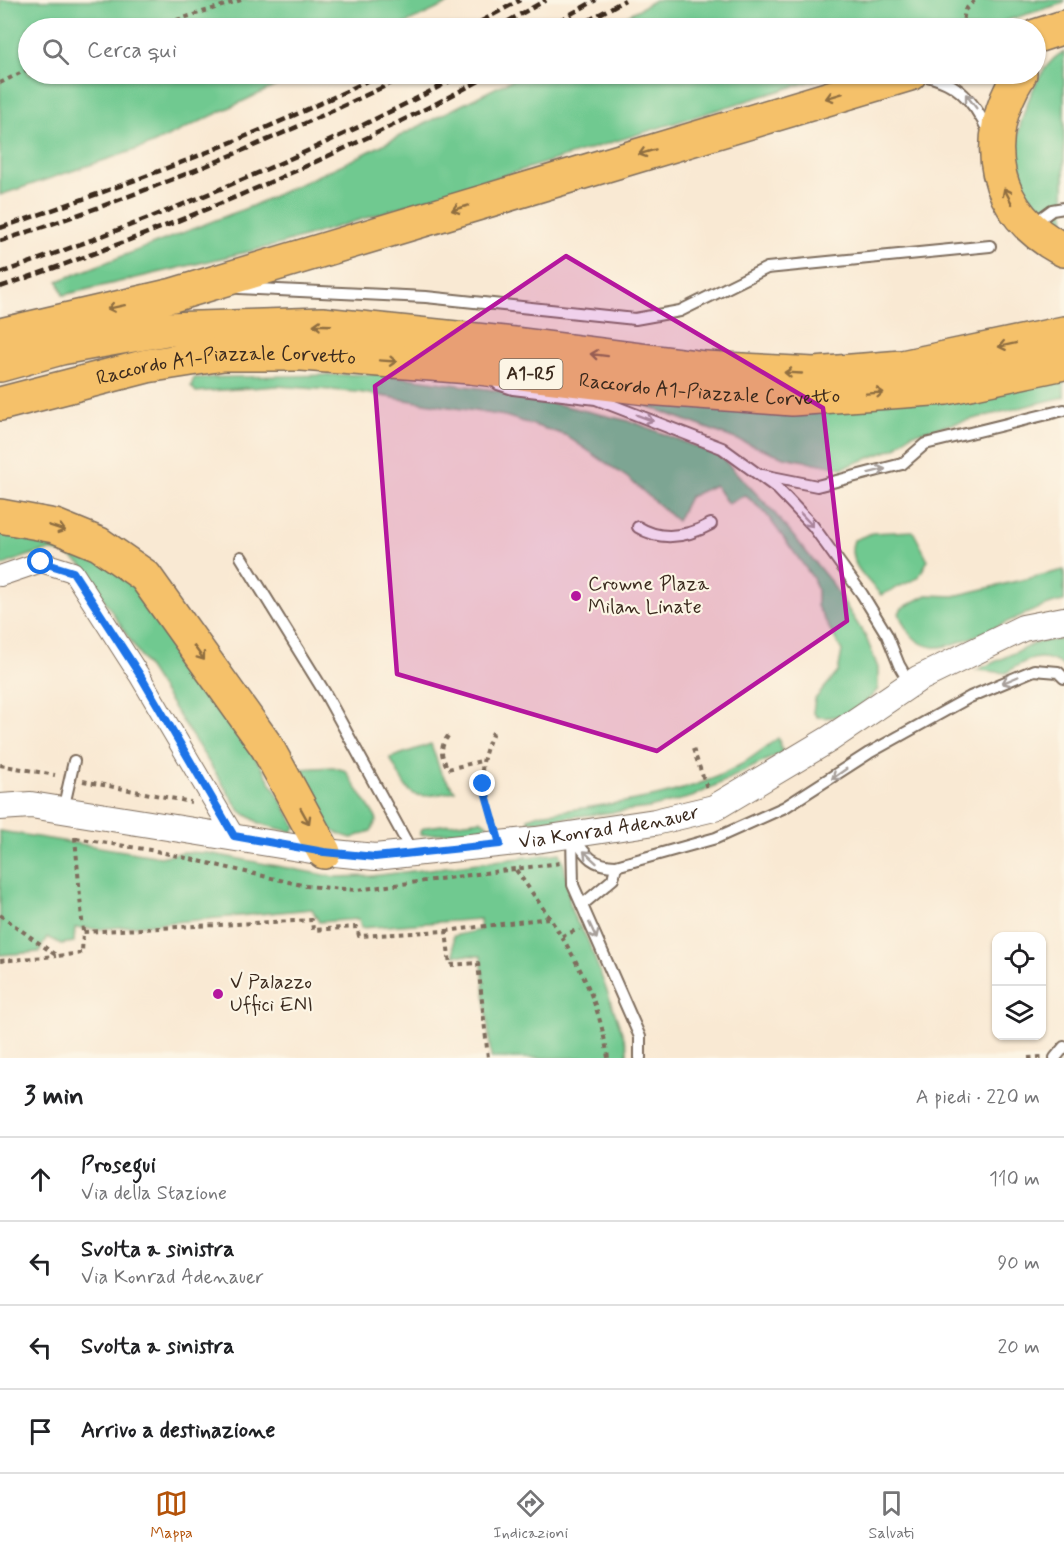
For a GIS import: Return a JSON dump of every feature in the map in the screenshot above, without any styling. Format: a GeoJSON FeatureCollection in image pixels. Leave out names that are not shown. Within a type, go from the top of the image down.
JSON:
{"type":"FeatureCollection","features":[{"type":"Feature","properties":{"kind":"highway"},"geometry":{"type":"LineString","coordinates":[[1046,33],[1064,28]]}},
{"type":"Feature","properties":{"kind":"highway"},"geometry":{"type":"LineString","coordinates":[[1046,45],[1064,28]]}},
{"type":"Feature","properties":{"kind":"highway"},"geometry":{"type":"LineString","coordinates":[[0,335],[197,287],[878,84]]}},
{"type":"Feature","properties":{"kind":"highway"},"geometry":{"type":"LineString","coordinates":[[1015,84],[1001,110],[997,153],[1006,195],[1030,227],[1045,240],[1064,250]]}},
{"type":"Feature","properties":{"kind":"highway","name":"Raccordo A1-Piazzale Corvetto"},"geometry":{"type":"LineString","coordinates":[[9,361],[166,329],[322,324],[514,344],[705,368],[814,374],[902,367],[1064,333]]}},
{"type":"Feature","properties":{"kind":"highway","name":"Raccordo A1-Piazzale Corvetto"},"geometry":{"type":"LineString","coordinates":[[0,404],[147,366],[223,354],[302,354],[470,367],[646,388],[792,399],[946,388],[1064,363]]}},
{"type":"Feature","properties":{"kind":"highway"},"geometry":{"type":"LineString","coordinates":[[0,417],[147,366]]}},
{"type":"Feature","properties":{"kind":"highway"},"geometry":{"type":"LineString","coordinates":[[0,516],[55,526],[99,544],[145,576],[267,747],[324,852]]}},
{"type":"Feature","properties":{"kind":"street"},"geometry":{"type":"LineString","coordinates":[[0,576],[41,562],[73,572],[140,675],[234,836]]}},
{"type":"Feature","properties":{"kind":"street","name":"Via Konrad Adenauer"},"geometry":{"type":"LineString","coordinates":[[0,807],[31,805],[324,852],[375,857],[572,835],[655,822],[714,808],[828,740],[910,684],[1023,628],[1064,620]]}},
{"type":"Feature","properties":{"kind":"lane"},"geometry":{"type":"LineString","coordinates":[[951,84],[964,93],[981,117],[997,153]]}},
{"type":"Feature","properties":{"kind":"lane"},"geometry":{"type":"LineString","coordinates":[[1030,227],[1052,210],[1064,207]]}},
{"type":"Feature","properties":{"kind":"lane"},"geometry":{"type":"LineString","coordinates":[[197,287],[296,289],[426,297],[642,319],[680,311],[767,268],[990,246]]}},
{"type":"Feature","properties":{"kind":"lane"},"geometry":{"type":"LineString","coordinates":[[470,367],[493,382],[513,389],[596,399],[722,448],[777,488],[813,526],[862,594],[886,635],[910,684]]}},
{"type":"Feature","properties":{"kind":"lane"},"geometry":{"type":"LineString","coordinates":[[758,475],[817,486],[902,464],[925,444],[1064,410]]}},
{"type":"Feature","properties":{"kind":"lane"},"geometry":{"type":"LineString","coordinates":[[638,527],[652,535],[664,537],[696,532],[711,524]]}},
{"type":"Feature","properties":{"kind":"lane"},"geometry":{"type":"LineString","coordinates":[[241,557],[325,693],[412,853]]}},
{"type":"Feature","properties":{"kind":"lane"},"geometry":{"type":"LineString","coordinates":[[572,835],[586,855],[601,866],[616,866],[716,838],[785,807],[869,753],[970,697],[1034,670],[1058,672],[1064,678]]}},
{"type":"Feature","properties":{"kind":"lane"},"geometry":{"type":"LineString","coordinates":[[63,810],[74,761]]}},
{"type":"Feature","properties":{"kind":"lane"},"geometry":{"type":"LineString","coordinates":[[572,835],[573,885],[640,1038],[640,1058]]}},
{"type":"Feature","properties":{"kind":"lane"},"geometry":{"type":"LineString","coordinates":[[582,905],[613,879],[616,866]]}},
{"type":"Feature","properties":{"kind":"lane"},"geometry":{"type":"LineString","coordinates":[[1055,1058],[1064,1047]]}},
{"type":"Feature","properties":{"kind":"path"},"geometry":{"type":"LineString","coordinates":[[183,18],[241,0]]}},
{"type":"Feature","properties":{"kind":"path"},"geometry":{"type":"LineString","coordinates":[[963,18],[964,10],[975,0]]}},
{"type":"Feature","properties":{"kind":"path"},"geometry":{"type":"LineString","coordinates":[[0,83],[18,74]]}},
{"type":"Feature","properties":{"kind":"path"},"geometry":{"type":"LineString","coordinates":[[493,732],[481,761],[483,784],[500,844]]}},
{"type":"Feature","properties":{"kind":"path"},"geometry":{"type":"LineString","coordinates":[[448,736],[441,746],[441,756],[448,769],[481,761]]}},
{"type":"Feature","properties":{"kind":"path"},"geometry":{"type":"LineString","coordinates":[[693,749],[709,794]]}},
{"type":"Feature","properties":{"kind":"path"},"geometry":{"type":"LineString","coordinates":[[0,765],[217,807]]}},
{"type":"Feature","properties":{"kind":"path"},"geometry":{"type":"LineString","coordinates":[[0,961],[82,953],[83,932],[75,837]]}},
{"type":"Feature","properties":{"kind":"path"},"geometry":{"type":"LineString","coordinates":[[516,870],[569,946],[597,1005],[608,1058]]}},
{"type":"Feature","properties":{"kind":"path"},"geometry":{"type":"LineString","coordinates":[[0,915],[57,956]]}},
{"type":"Feature","properties":{"kind":"path"},"geometry":{"type":"LineString","coordinates":[[83,932],[312,920],[313,930],[357,927],[359,936],[446,931],[549,918]]}},
{"type":"Feature","properties":{"kind":"path"},"geometry":{"type":"LineString","coordinates":[[446,931],[450,965],[477,963],[488,1058]]}},
{"type":"Feature","properties":{"kind":"highlighted area"},"geometry":{"type":"Polygon","coordinates":[[[566,256],[823,408],[847,621],[657,751],[397,674],[375,386],[566,256]]]}},
{"type":"Feature","properties":{"kind":"green space"},"geometry":{"type":"Polygon","coordinates":[[[0,0],[456,0],[417,18],[18,18],[18,84],[280,84],[150,145],[0,195],[0,0]]]}},
{"type":"Feature","properties":{"kind":"green space"},"geometry":{"type":"Polygon","coordinates":[[[655,0],[1064,0],[1064,3],[1015,18],[623,18],[655,0]]]}},
{"type":"Feature","properties":{"kind":"green space"},"geometry":{"type":"Polygon","coordinates":[[[1064,52],[1064,229],[1036,203],[1023,187],[1016,172],[1015,159],[1026,105],[1036,84],[1046,84],[1046,68],[1053,59],[1064,52]]]}},
{"type":"Feature","properties":{"kind":"green space"},"geometry":{"type":"Polygon","coordinates":[[[503,84],[801,84],[281,244],[63,295],[58,281],[252,206],[354,159],[503,84]]]}},
{"type":"Feature","properties":{"kind":"green space"},"geometry":{"type":"Polygon","coordinates":[[[1064,373],[1064,397],[911,434],[896,448],[842,468],[784,457],[639,403],[1064,373]]]}},
{"type":"Feature","properties":{"kind":"green space"},"geometry":{"type":"Polygon","coordinates":[[[380,374],[500,391],[633,422],[720,456],[772,510],[830,581],[866,637],[878,668],[878,689],[866,702],[835,717],[817,717],[813,712],[815,699],[838,672],[842,651],[817,606],[817,590],[813,578],[766,514],[745,495],[728,504],[715,485],[689,497],[677,521],[628,478],[565,435],[505,416],[357,392],[277,386],[196,392],[191,386],[194,378],[380,374]]]}},
{"type":"Feature","properties":{"kind":"green space"},"geometry":{"type":"Polygon","coordinates":[[[0,524],[44,532],[138,581],[264,771],[296,827],[292,832],[261,824],[240,811],[82,565],[71,557],[52,551],[33,554],[0,566],[0,524]]]}},
{"type":"Feature","properties":{"kind":"green space"},"geometry":{"type":"Polygon","coordinates":[[[913,531],[928,560],[918,578],[881,595],[864,577],[855,563],[852,548],[854,540],[872,533],[913,531]]]}},
{"type":"Feature","properties":{"kind":"green space"},"geometry":{"type":"Polygon","coordinates":[[[1064,570],[1064,601],[1033,611],[976,636],[944,646],[933,647],[921,643],[907,630],[899,613],[902,608],[927,595],[954,596],[1064,570]]]}},
{"type":"Feature","properties":{"kind":"green space"},"geometry":{"type":"Polygon","coordinates":[[[1064,639],[1064,667],[1049,659],[1041,658],[1020,664],[1006,673],[977,670],[1038,642],[1064,639]]]}},
{"type":"Feature","properties":{"kind":"green space"},"geometry":{"type":"Polygon","coordinates":[[[778,738],[783,752],[692,797],[649,808],[528,822],[528,818],[539,814],[642,799],[692,786],[740,765],[778,738]]]}},
{"type":"Feature","properties":{"kind":"green space"},"geometry":{"type":"Polygon","coordinates":[[[431,744],[441,773],[455,791],[419,796],[408,789],[390,758],[431,744]]]}},
{"type":"Feature","properties":{"kind":"green space"},"geometry":{"type":"Polygon","coordinates":[[[333,767],[346,771],[377,820],[371,831],[352,838],[338,834],[330,829],[315,809],[303,785],[299,769],[333,767]]]}},
{"type":"Feature","properties":{"kind":"green space"},"geometry":{"type":"Polygon","coordinates":[[[481,820],[488,825],[477,830],[421,835],[421,830],[426,827],[481,820]]]}},
{"type":"Feature","properties":{"kind":"green space"},"geometry":{"type":"Polygon","coordinates":[[[0,831],[161,857],[183,852],[208,853],[335,877],[372,876],[560,853],[565,867],[572,912],[586,937],[598,967],[627,1046],[627,1058],[491,1058],[481,956],[454,955],[453,936],[480,930],[480,919],[361,928],[359,919],[319,922],[312,909],[100,929],[75,928],[74,942],[61,944],[47,937],[39,952],[0,955],[0,831]]]}},
{"type":"Feature","properties":{"kind":"railway"},"geometry":{"type":"LineString","coordinates":[[487,18],[520,0]]}},
{"type":"Feature","properties":{"kind":"railway"},"geometry":{"type":"LineString","coordinates":[[514,18],[546,0]]}},
{"type":"Feature","properties":{"kind":"railway"},"geometry":{"type":"LineString","coordinates":[[564,18],[596,0]]}},
{"type":"Feature","properties":{"kind":"railway"},"geometry":{"type":"LineString","coordinates":[[593,18],[625,0]]}},
{"type":"Feature","properties":{"kind":"railway"},"geometry":{"type":"LineString","coordinates":[[0,228],[193,158],[361,84]]}},
{"type":"Feature","properties":{"kind":"railway"},"geometry":{"type":"LineString","coordinates":[[0,241],[157,186],[259,144],[389,84]]}},
{"type":"Feature","properties":{"kind":"railway"},"geometry":{"type":"LineString","coordinates":[[0,273],[118,230],[236,182],[351,131],[444,84]]}},
{"type":"Feature","properties":{"kind":"railway"},"geometry":{"type":"LineString","coordinates":[[0,287],[189,217],[250,191],[373,135],[473,84]]}},
{"type":"Feature","properties":{"kind":"place","name":"Crowne Plaza Milan Linate"},"geometry":{"type":"Point","coordinates":[576,596]}},
{"type":"Feature","properties":{"kind":"place","name":"V Palazzo Uffici ENI"},"geometry":{"type":"Point","coordinates":[218,994]}},
{"type":"Feature","properties":{"kind":"route"},"geometry":{"type":"LineString","coordinates":[[41,562],[73,572],[140,675],[234,836],[324,852],[375,857],[500,844],[483,784]]}}]}
